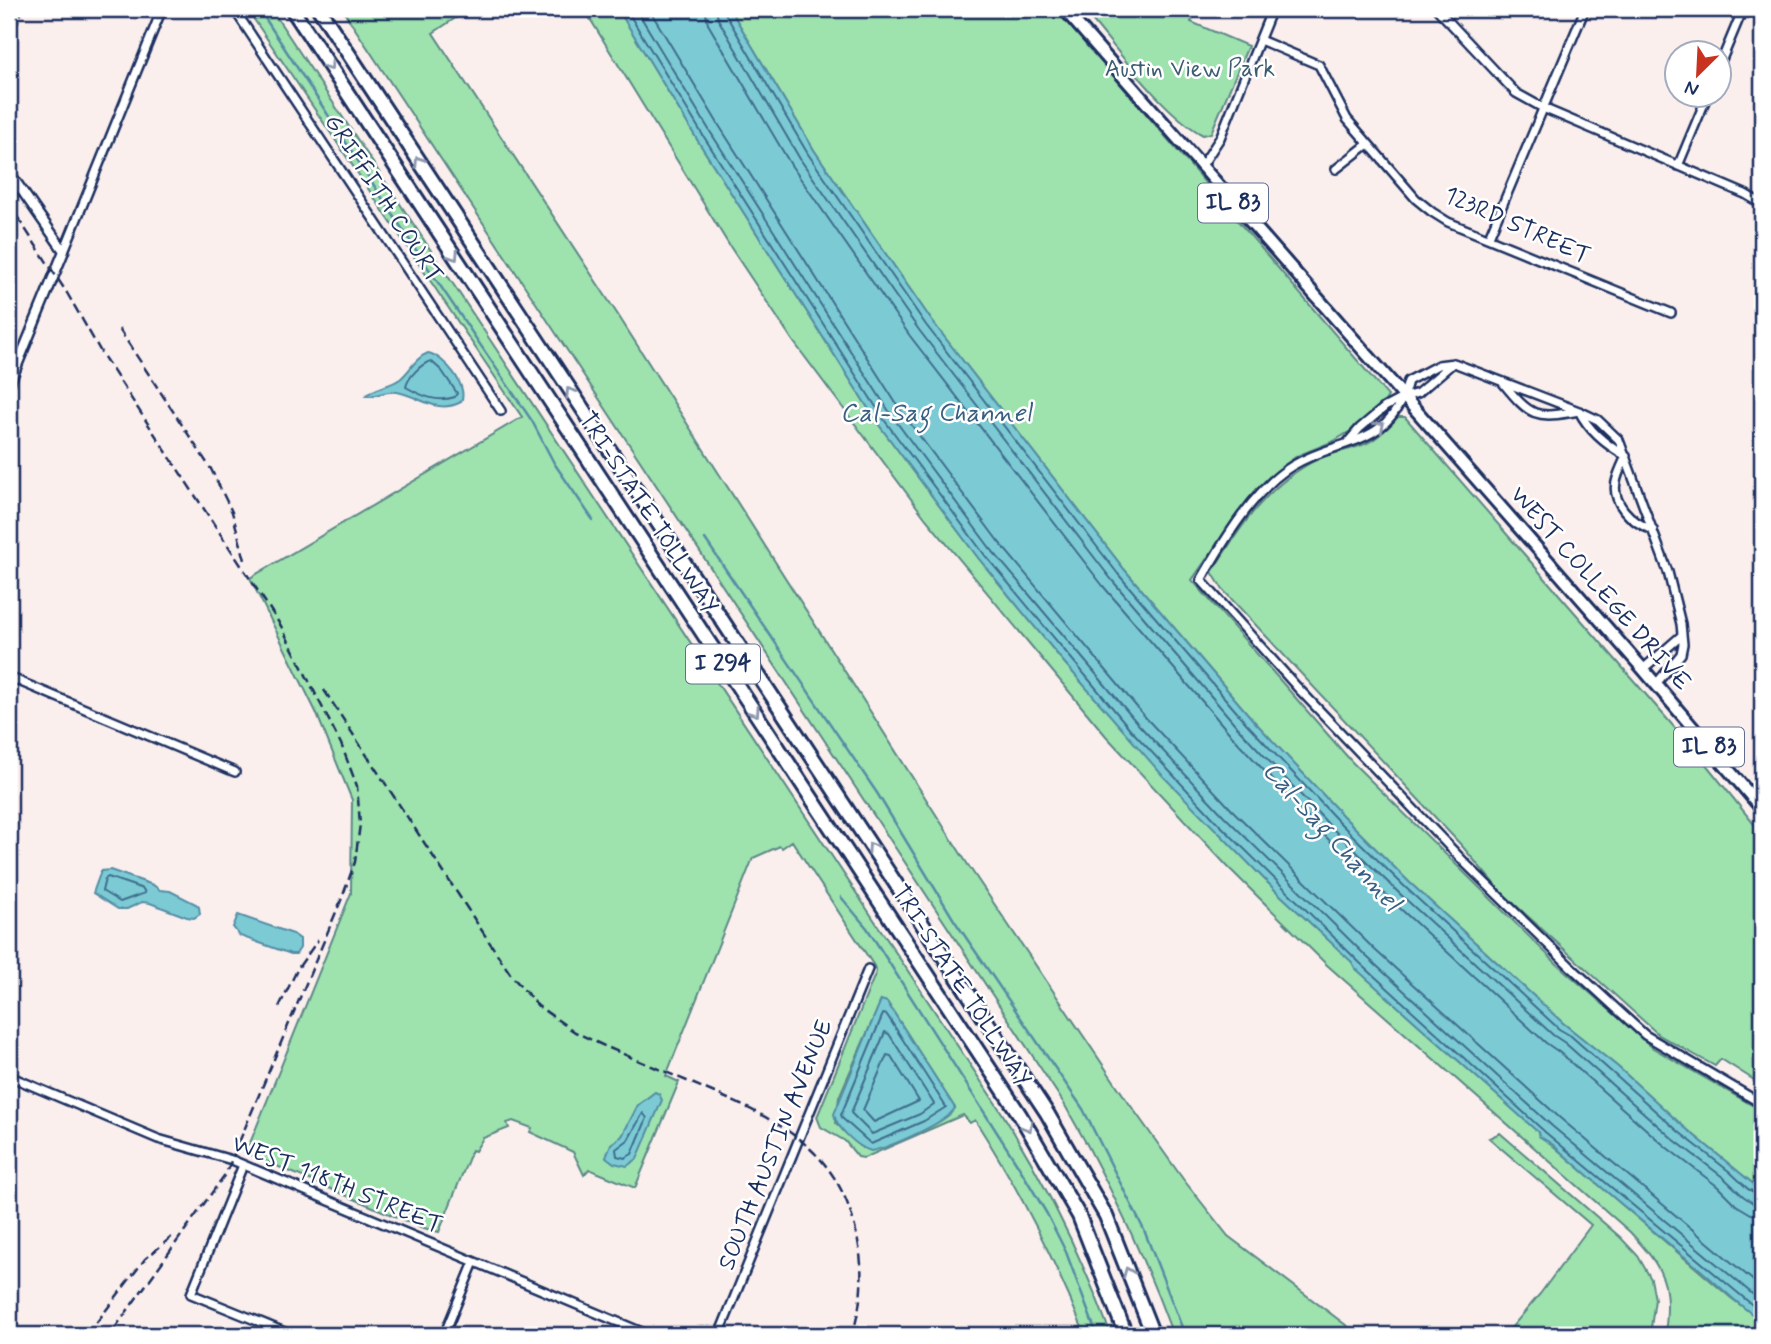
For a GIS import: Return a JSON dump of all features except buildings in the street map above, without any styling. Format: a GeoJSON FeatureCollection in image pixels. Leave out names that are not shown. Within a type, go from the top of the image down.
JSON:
{"type":"FeatureCollection","features":[{"type":"Feature","properties":{"kind":"highway","name":"TRI-STATE TOLLWAY"},"geometry":{"type":"LineString","coordinates":[[292,9],[1020,1115],[1079,1216],[1126,1335]]}},
{"type":"Feature","properties":{"kind":"highway","name":"TRI-STATE TOLLWAY"},"geometry":{"type":"LineString","coordinates":[[319,9],[1047,1113],[1106,1216],[1153,1335]]}},
{"type":"Feature","properties":{"kind":"main road","name":"IL 83"},"geometry":{"type":"LineString","coordinates":[[1064,9],[1404,397]]}},
{"type":"Feature","properties":{"kind":"main road","name":"WEST COLLEGE DRIVE"},"geometry":{"type":"LineString","coordinates":[[1404,397],[1762,809]]}},
{"type":"Feature","properties":{"kind":"street"},"geometry":{"type":"LineString","coordinates":[[9,384],[162,9]]}},
{"type":"Feature","properties":{"kind":"street","name":"GRIFFITH COURT"},"geometry":{"type":"LineString","coordinates":[[234,9],[501,411]]}},
{"type":"Feature","properties":{"kind":"street"},"geometry":{"type":"LineString","coordinates":[[1200,167],[1220,138],[1272,9]]}},
{"type":"Feature","properties":{"kind":"street"},"geometry":{"type":"LineString","coordinates":[[1437,9],[1516,93],[1543,108],[1745,194],[1762,204]]}},
{"type":"Feature","properties":{"kind":"street"},"geometry":{"type":"LineString","coordinates":[[1489,237],[1585,9]]}},
{"type":"Feature","properties":{"kind":"street"},"geometry":{"type":"LineString","coordinates":[[1731,38],[1744,9]]}},
{"type":"Feature","properties":{"kind":"street","name":"123RD STREET"},"geometry":{"type":"LineString","coordinates":[[1260,40],[1319,65],[1347,119],[1416,199],[1432,212],[1448,222],[1671,313]]}},
{"type":"Feature","properties":{"kind":"street"},"geometry":{"type":"LineString","coordinates":[[1678,166],[1702,108]]}},
{"type":"Feature","properties":{"kind":"street"},"geometry":{"type":"LineString","coordinates":[[1336,169],[1368,144]]}},
{"type":"Feature","properties":{"kind":"street"},"geometry":{"type":"LineString","coordinates":[[9,172],[64,251]]}},
{"type":"Feature","properties":{"kind":"street"},"geometry":{"type":"LineString","coordinates":[[1347,443],[1385,407],[1418,393],[1454,363]]}},
{"type":"Feature","properties":{"kind":"street"},"geometry":{"type":"LineString","coordinates":[[1656,684],[1681,654],[1681,624],[1668,572],[1619,440],[1610,429],[1579,411],[1454,363],[1438,365],[1408,381],[1404,397],[1392,416],[1366,438],[1291,466],[1257,496],[1224,541],[1201,580],[1297,687],[1466,864],[1571,967],[1645,1035],[1762,1104]]}},
{"type":"Feature","properties":{"kind":"street"},"geometry":{"type":"LineString","coordinates":[[1501,381],[1519,403],[1536,415],[1579,411]]}},
{"type":"Feature","properties":{"kind":"street"},"geometry":{"type":"LineString","coordinates":[[1579,411],[1585,422],[1602,439],[1626,456]]}},
{"type":"Feature","properties":{"kind":"street"},"geometry":{"type":"LineString","coordinates":[[1626,456],[1615,481],[1619,499],[1628,517],[1640,526],[1653,530]]}},
{"type":"Feature","properties":{"kind":"street"},"geometry":{"type":"LineString","coordinates":[[1643,669],[1681,636]]}},
{"type":"Feature","properties":{"kind":"street"},"geometry":{"type":"LineString","coordinates":[[9,677],[235,772]]}},
{"type":"Feature","properties":{"kind":"street","name":"SOUTH AUSTIN AVENUE"},"geometry":{"type":"LineString","coordinates":[[719,1335],[868,969]]}},
{"type":"Feature","properties":{"kind":"street","name":"WEST 118TH STREET"},"geometry":{"type":"LineString","coordinates":[[9,1076],[158,1139],[243,1165],[649,1335]]}},
{"type":"Feature","properties":{"kind":"street"},"geometry":{"type":"LineString","coordinates":[[243,1165],[191,1294],[292,1335]]}},
{"type":"Feature","properties":{"kind":"street"},"geometry":{"type":"LineString","coordinates":[[444,1335],[474,1262]]}},
{"type":"Feature","properties":{"kind":"green space"},"geometry":{"type":"Polygon","coordinates":[[[247,9],[271,9],[1002,1113],[1062,1221],[1111,1335],[1085,1335],[1035,1225],[975,1120],[970,1123],[963,1115],[864,1158],[858,1157],[845,1141],[821,1127],[817,1117],[876,972],[792,841],[782,848],[780,846],[753,858],[666,1076],[679,1082],[635,1188],[589,1169],[584,1175],[573,1152],[530,1132],[532,1128],[513,1121],[507,1123],[509,1128],[483,1138],[475,1151],[472,1150],[439,1232],[420,1227],[246,1153],[351,893],[352,800],[316,712],[250,578],[522,417],[247,9]],[[881,1001],[839,1097],[836,1123],[862,1148],[955,1108],[887,1002],[881,1001]]]}},
{"type":"Feature","properties":{"kind":"green space"},"geometry":{"type":"Polygon","coordinates":[[[342,9],[469,9],[433,33],[618,315],[970,868],[1126,1099],[1228,1236],[1359,1335],[1173,1335],[1123,1216],[1063,1102],[342,9]]]}},
{"type":"Feature","properties":{"kind":"green space"},"geometry":{"type":"Polygon","coordinates":[[[584,9],[618,9],[698,141],[879,425],[979,559],[1062,660],[1164,776],[1275,890],[1352,962],[1355,968],[1538,1132],[1539,1136],[1762,1321],[1762,1335],[1665,1335],[1667,1303],[1663,1279],[1651,1257],[1630,1232],[1327,965],[1228,867],[1106,736],[926,519],[793,341],[729,245],[584,9]]]}},
{"type":"Feature","properties":{"kind":"green space"},"geometry":{"type":"Polygon","coordinates":[[[730,9],[1056,9],[1388,396],[1384,403],[1352,430],[1334,441],[1297,456],[1272,475],[1248,500],[1192,580],[1352,762],[1556,963],[1653,1048],[1762,1111],[1762,1191],[1563,1023],[1409,882],[1253,720],[1124,569],[932,321],[814,150],[730,9]]]}},
{"type":"Feature","properties":{"kind":"green space","name":"Austin View Park"},"geometry":{"type":"Polygon","coordinates":[[[1083,9],[1197,9],[1191,22],[1248,46],[1211,133],[1203,135],[1171,111],[1083,9]]]}},
{"type":"Feature","properties":{"kind":"green space"},"geometry":{"type":"Polygon","coordinates":[[[1398,417],[1405,417],[1701,758],[1762,834],[1762,1085],[1721,1059],[1715,1066],[1659,1035],[1501,892],[1462,846],[1223,590],[1212,572],[1245,523],[1284,480],[1318,459],[1369,442],[1398,417]]]}},
{"type":"Feature","properties":{"kind":"green space"},"geometry":{"type":"Polygon","coordinates":[[[1500,1133],[1620,1237],[1638,1256],[1651,1279],[1655,1299],[1650,1335],[1505,1335],[1540,1294],[1591,1225],[1489,1138],[1500,1133]]]}},
{"type":"Feature","properties":{"kind":"water","name":"Cal-Sag Channel"},"geometry":{"type":"Polygon","coordinates":[[[618,9],[730,9],[814,150],[932,321],[1124,569],[1253,720],[1409,882],[1563,1023],[1762,1191],[1762,1321],[1736,1302],[1552,1144],[1539,1136],[1538,1132],[1355,968],[1352,962],[1275,890],[1163,776],[979,559],[879,425],[698,141],[618,9]]]}},
{"type":"Feature","properties":{"kind":"water"},"geometry":{"type":"Polygon","coordinates":[[[428,353],[441,360],[454,373],[463,395],[461,402],[436,406],[393,392],[365,396],[400,379],[428,353]]]}},
{"type":"Feature","properties":{"kind":"water"},"geometry":{"type":"Polygon","coordinates":[[[110,870],[160,890],[170,891],[196,904],[200,914],[194,918],[187,917],[142,902],[127,909],[118,909],[93,893],[101,871],[110,870]]]}},
{"type":"Feature","properties":{"kind":"water"},"geometry":{"type":"Polygon","coordinates":[[[238,915],[293,934],[300,939],[300,948],[296,954],[291,954],[240,936],[233,927],[238,915]]]}},
{"type":"Feature","properties":{"kind":"water"},"geometry":{"type":"Polygon","coordinates":[[[881,1000],[887,1002],[955,1108],[930,1127],[871,1151],[848,1136],[834,1114],[881,1000]]]}},
{"type":"Feature","properties":{"kind":"water"},"geometry":{"type":"Polygon","coordinates":[[[655,1092],[662,1100],[637,1159],[627,1166],[614,1163],[606,1157],[611,1144],[622,1136],[638,1105],[655,1092]]]}},
{"type":"Feature","properties":{"kind":"waterway"},"geometry":{"type":"LineString","coordinates":[[259,9],[418,253],[532,421],[554,463],[593,520]]}},
{"type":"Feature","properties":{"kind":"waterway"},"geometry":{"type":"LineString","coordinates":[[705,539],[877,793],[954,920],[1083,1109],[1144,1230],[1185,1335]]}},
{"type":"Feature","properties":{"kind":"waterway"},"geometry":{"type":"LineString","coordinates":[[841,897],[867,928],[1047,1214],[1066,1252],[1097,1335]]}},
{"type":"Feature","properties":{"kind":"railway"},"geometry":{"type":"LineString","coordinates":[[9,43],[23,9]]}},
{"type":"Feature","properties":{"kind":"railway"},"geometry":{"type":"LineString","coordinates":[[9,204],[67,293],[102,354],[281,626],[341,744],[357,786],[360,824],[355,862],[226,1173],[110,1335]]}},
{"type":"Feature","properties":{"kind":"railway"},"geometry":{"type":"LineString","coordinates":[[119,329],[211,469],[232,512],[245,560]]}},
{"type":"Feature","properties":{"kind":"railway"},"geometry":{"type":"LineString","coordinates":[[324,690],[511,975],[538,1006],[575,1032],[757,1113],[803,1142],[822,1161],[850,1209],[858,1241],[861,1288],[852,1335]]}},
{"type":"Feature","properties":{"kind":"railway"},"geometry":{"type":"LineString","coordinates":[[279,1007],[298,968],[318,940]]}},
{"type":"Feature","properties":{"kind":"railway"},"geometry":{"type":"LineString","coordinates":[[87,1335],[145,1259],[174,1235]]}}]}
